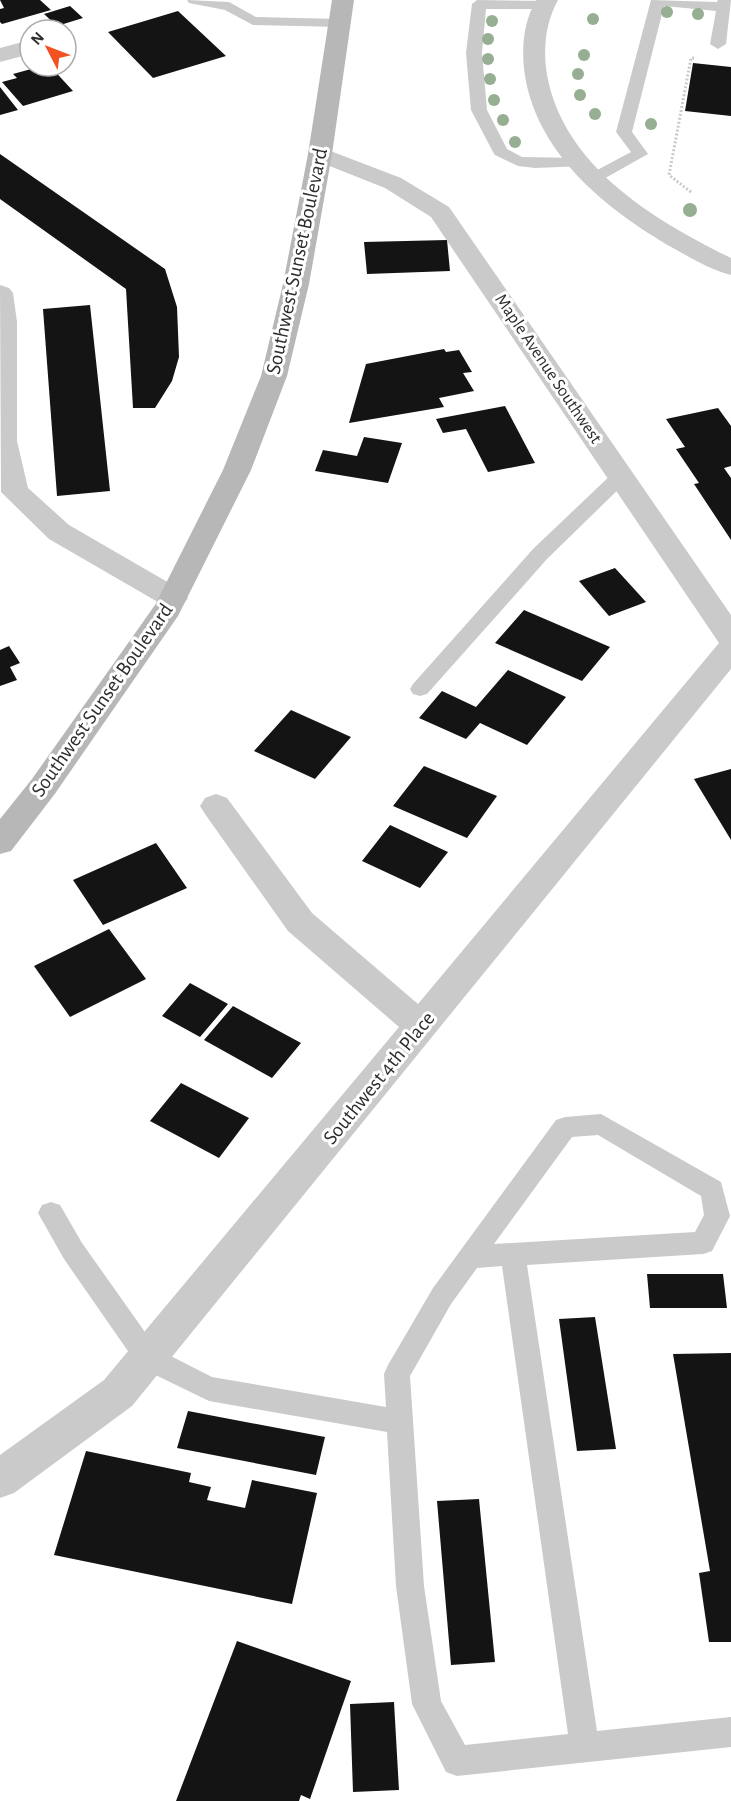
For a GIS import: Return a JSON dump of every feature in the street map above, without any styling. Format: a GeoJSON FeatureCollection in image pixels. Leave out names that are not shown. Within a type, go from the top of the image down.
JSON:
{"type":"FeatureCollection","features":[{"type":"Feature","properties":{"kind":"main road","name":"Southwest Sunset Boulevard"},"geometry":{"type":"LineString","coordinates":[[0,842],[18,823],[173,598],[237,470],[274,376],[296,284],[320,154],[341,11]]}},
{"type":"Feature","properties":{"kind":"street"},"geometry":{"type":"LineString","coordinates":[[545,2],[536,26],[533,48],[536,79],[549,119],[563,142],[587,171],[633,213],[666,234],[731,268]]}},
{"type":"Feature","properties":{"kind":"street"},"geometry":{"type":"LineString","coordinates":[[0,55],[18,50]]}},
{"type":"Feature","properties":{"kind":"street","name":"Maple Avenue Southwest"},"geometry":{"type":"LineString","coordinates":[[320,154],[393,183],[440,212],[731,637]]}},
{"type":"Feature","properties":{"kind":"street"},"geometry":{"type":"LineString","coordinates":[[0,293],[4,322],[3,441],[15,492],[59,532],[173,598]]}},
{"type":"Feature","properties":{"kind":"street","name":"Southwest 4th Place"},"geometry":{"type":"LineString","coordinates":[[0,1479],[118,1393],[422,1027],[731,649]]}},
{"type":"Feature","properties":{"kind":"street"},"geometry":{"type":"LineString","coordinates":[[216,806],[300,922],[422,1027]]}},
{"type":"Feature","properties":{"kind":"lane"},"geometry":{"type":"LineString","coordinates":[[194,0],[229,6],[254,21],[341,11]]}},
{"type":"Feature","properties":{"kind":"lane"},"geometry":{"type":"LineString","coordinates":[[545,2],[479,4],[474,53],[479,110],[501,152],[518,161],[587,171],[640,154],[624,132],[658,1],[724,3],[718,44]]}},
{"type":"Feature","properties":{"kind":"lane"},"geometry":{"type":"LineString","coordinates":[[420,689],[540,554],[621,476]]}},
{"type":"Feature","properties":{"kind":"lane"},"geometry":{"type":"LineString","coordinates":[[470,1257],[703,1244],[717,1216],[712,1190],[601,1124],[565,1127],[470,1257],[442,1296],[397,1374],[410,1586],[427,1704],[457,1761],[731,1732]]}},
{"type":"Feature","properties":{"kind":"lane"},"geometry":{"type":"LineString","coordinates":[[51,1214],[73,1251],[148,1358],[209,1389],[400,1422]]}},
{"type":"Feature","properties":{"kind":"lane"},"geometry":{"type":"LineString","coordinates":[[513,1255],[585,1748]]}},
{"type":"Feature","properties":{"kind":"path"},"geometry":{"type":"LineString","coordinates":[[691,192],[669,175],[691,58],[701,59]]}},
{"type":"Feature","properties":{"kind":"building"},"geometry":{"type":"Polygon","coordinates":[[[0,0],[40,0],[51,10],[2,24],[0,9],[4,8],[0,0]]]}},
{"type":"Feature","properties":{"kind":"building"},"geometry":{"type":"Polygon","coordinates":[[[70,6],[83,18],[48,18],[44,14],[70,6]]]}},
{"type":"Feature","properties":{"kind":"building"},"geometry":{"type":"Polygon","coordinates":[[[178,11],[226,56],[153,78],[108,32],[178,11]]]}},
{"type":"Feature","properties":{"kind":"building"},"geometry":{"type":"Polygon","coordinates":[[[693,63],[731,67],[731,116],[685,111],[693,63]]]}},
{"type":"Feature","properties":{"kind":"building"},"geometry":{"type":"Polygon","coordinates":[[[18,73],[18,78],[61,78],[73,91],[23,106],[2,82],[17,78],[13,74],[18,73]]]}},
{"type":"Feature","properties":{"kind":"building"},"geometry":{"type":"Polygon","coordinates":[[[0,87],[18,110],[0,115],[0,87]]]}},
{"type":"Feature","properties":{"kind":"building"},"geometry":{"type":"Polygon","coordinates":[[[0,154],[165,269],[177,307],[179,357],[172,381],[155,408],[133,408],[126,289],[0,199],[0,154]]]}},
{"type":"Feature","properties":{"kind":"building"},"geometry":{"type":"Polygon","coordinates":[[[447,240],[450,271],[367,274],[364,242],[447,240]]]}},
{"type":"Feature","properties":{"kind":"building"},"geometry":{"type":"Polygon","coordinates":[[[90,305],[110,491],[57,496],[43,309],[90,305]]]}},
{"type":"Feature","properties":{"kind":"building"},"geometry":{"type":"Polygon","coordinates":[[[444,349],[446,352],[459,350],[472,372],[463,373],[474,391],[439,398],[444,407],[349,423],[366,364],[444,349]]]}},
{"type":"Feature","properties":{"kind":"building"},"geometry":{"type":"Polygon","coordinates":[[[505,406],[535,463],[488,472],[466,429],[443,433],[436,419],[505,406]]]}},
{"type":"Feature","properties":{"kind":"building"},"geometry":{"type":"Polygon","coordinates":[[[718,408],[731,426],[731,466],[724,468],[731,478],[731,540],[694,484],[699,483],[676,449],[685,447],[666,419],[718,408]]]}},
{"type":"Feature","properties":{"kind":"building"},"geometry":{"type":"Polygon","coordinates":[[[364,437],[402,443],[388,483],[315,471],[323,450],[357,456],[364,437]]]}},
{"type":"Feature","properties":{"kind":"building"},"geometry":{"type":"Polygon","coordinates":[[[615,568],[646,602],[609,616],[579,581],[615,568]]]}},
{"type":"Feature","properties":{"kind":"building"},"geometry":{"type":"Polygon","coordinates":[[[524,610],[610,647],[582,681],[495,643],[524,610]]]}},
{"type":"Feature","properties":{"kind":"building"},"geometry":{"type":"Polygon","coordinates":[[[9,646],[20,663],[10,667],[17,680],[0,686],[0,650],[9,646]]]}},
{"type":"Feature","properties":{"kind":"building"},"geometry":{"type":"Polygon","coordinates":[[[508,670],[566,697],[527,745],[480,723],[466,739],[419,718],[442,691],[476,707],[508,670]]]}},
{"type":"Feature","properties":{"kind":"building"},"geometry":{"type":"Polygon","coordinates":[[[291,710],[351,737],[315,779],[254,751],[291,710]]]}},
{"type":"Feature","properties":{"kind":"building"},"geometry":{"type":"Polygon","coordinates":[[[424,766],[497,796],[467,838],[393,806],[424,766]]]}},
{"type":"Feature","properties":{"kind":"building"},"geometry":{"type":"Polygon","coordinates":[[[731,769],[731,840],[694,779],[731,769]]]}},
{"type":"Feature","properties":{"kind":"building"},"geometry":{"type":"Polygon","coordinates":[[[390,825],[448,852],[420,888],[362,861],[390,825]]]}},
{"type":"Feature","properties":{"kind":"building"},"geometry":{"type":"Polygon","coordinates":[[[156,843],[187,888],[103,925],[73,880],[156,843]]]}},
{"type":"Feature","properties":{"kind":"building"},"geometry":{"type":"Polygon","coordinates":[[[109,929],[146,979],[70,1017],[34,966],[109,929]]]}},
{"type":"Feature","properties":{"kind":"building"},"geometry":{"type":"Polygon","coordinates":[[[190,983],[228,1004],[200,1037],[162,1016],[190,983]]]}},
{"type":"Feature","properties":{"kind":"building"},"geometry":{"type":"Polygon","coordinates":[[[233,1006],[301,1043],[272,1078],[204,1040],[233,1006]]]}},
{"type":"Feature","properties":{"kind":"building"},"geometry":{"type":"Polygon","coordinates":[[[181,1083],[249,1118],[219,1158],[150,1121],[181,1083]]]}},
{"type":"Feature","properties":{"kind":"building"},"geometry":{"type":"Polygon","coordinates":[[[647,1274],[723,1274],[727,1308],[650,1308],[647,1274]]]}},
{"type":"Feature","properties":{"kind":"building"},"geometry":{"type":"Polygon","coordinates":[[[595,1317],[616,1449],[577,1451],[559,1319],[595,1317]]]}},
{"type":"Feature","properties":{"kind":"building"},"geometry":{"type":"Polygon","coordinates":[[[731,1353],[731,1642],[709,1642],[699,1573],[710,1571],[673,1354],[731,1353]]]}},
{"type":"Feature","properties":{"kind":"building"},"geometry":{"type":"Polygon","coordinates":[[[188,1411],[325,1437],[316,1475],[177,1448],[188,1411]]]}},
{"type":"Feature","properties":{"kind":"building"},"geometry":{"type":"Polygon","coordinates":[[[86,1451],[191,1473],[189,1482],[211,1487],[207,1500],[245,1508],[252,1480],[317,1493],[292,1604],[54,1555],[86,1451]]]}},
{"type":"Feature","properties":{"kind":"building"},"geometry":{"type":"Polygon","coordinates":[[[479,1499],[495,1662],[451,1665],[437,1501],[479,1499]]]}},
{"type":"Feature","properties":{"kind":"building"},"geometry":{"type":"Polygon","coordinates":[[[237,1641],[351,1681],[310,1799],[301,1795],[299,1801],[176,1801],[237,1641]]]}},
{"type":"Feature","properties":{"kind":"building"},"geometry":{"type":"Polygon","coordinates":[[[394,1702],[399,1790],[353,1792],[350,1704],[394,1702]]]}}]}
